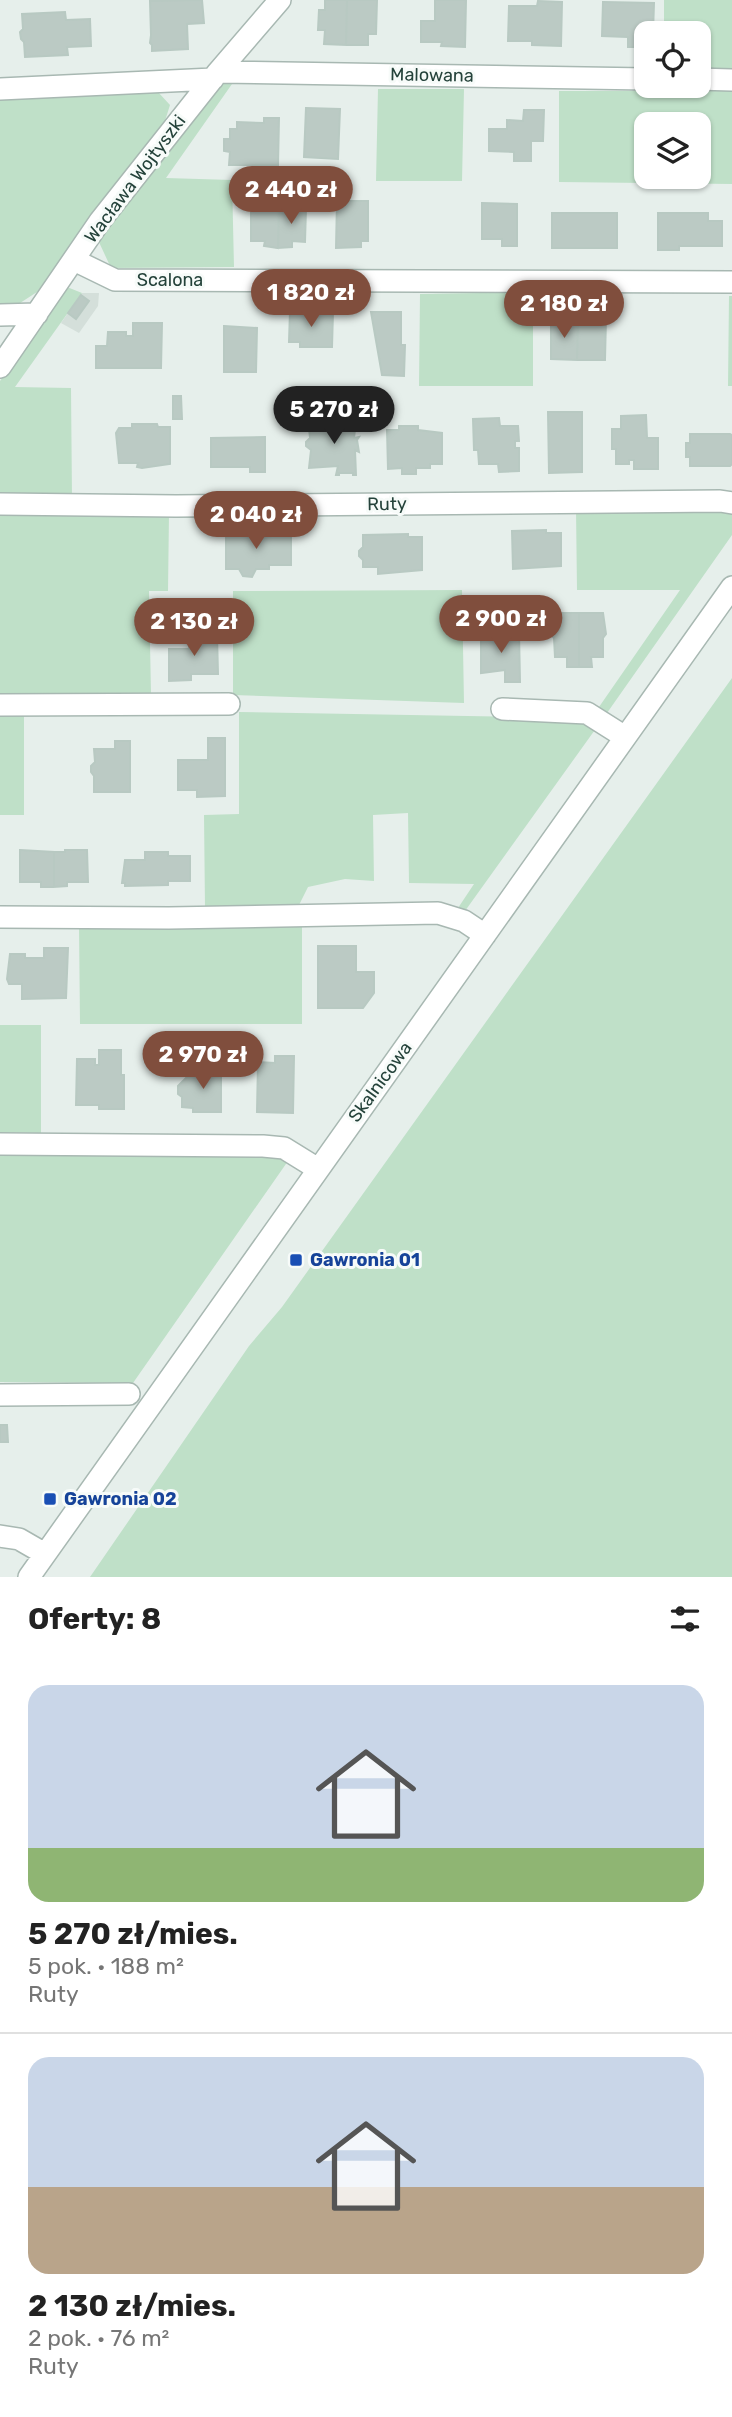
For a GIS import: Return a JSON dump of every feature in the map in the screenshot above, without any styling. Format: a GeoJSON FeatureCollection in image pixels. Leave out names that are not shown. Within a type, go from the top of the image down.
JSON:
{"type":"FeatureCollection","features":[{"type":"Feature","properties":{"kind":"street","name":"Wacława Wojtyszki"},"geometry":{"type":"LineString","coordinates":[[0,367],[100,222],[215,76],[280,0]]}},
{"type":"Feature","properties":{"kind":"street","name":"Malowana"},"geometry":{"type":"LineString","coordinates":[[0,89],[215,76],[634,79]]}},
{"type":"Feature","properties":{"kind":"street"},"geometry":{"type":"LineString","coordinates":[[711,79],[732,80]]}},
{"type":"Feature","properties":{"kind":"street","name":"Scalona"},"geometry":{"type":"LineString","coordinates":[[74,260],[114,280],[732,282]]}},
{"type":"Feature","properties":{"kind":"street"},"geometry":{"type":"LineString","coordinates":[[0,315],[37,314]]}},
{"type":"Feature","properties":{"kind":"street","name":"Ruty"},"geometry":{"type":"LineString","coordinates":[[0,504],[176,506],[732,503]]}},
{"type":"Feature","properties":{"kind":"street","name":"Skalnicowa"},"geometry":{"type":"LineString","coordinates":[[29,1577],[732,587]]}},
{"type":"Feature","properties":{"kind":"street"},"geometry":{"type":"LineString","coordinates":[[0,705],[229,704]]}},
{"type":"Feature","properties":{"kind":"street"},"geometry":{"type":"LineString","coordinates":[[502,709],[587,713],[625,737]]}},
{"type":"Feature","properties":{"kind":"street"},"geometry":{"type":"LineString","coordinates":[[0,916],[169,918],[438,913],[464,922],[485,935]]}},
{"type":"Feature","properties":{"kind":"street"},"geometry":{"type":"LineString","coordinates":[[0,1144],[263,1146],[284,1148],[318,1169]]}},
{"type":"Feature","properties":{"kind":"street"},"geometry":{"type":"LineString","coordinates":[[0,1395],[129,1394]]}},
{"type":"Feature","properties":{"kind":"street"},"geometry":{"type":"LineString","coordinates":[[0,1536],[19,1539],[46,1555]]}},
{"type":"Feature","properties":{"kind":"shaded area"},"geometry":{"type":"Polygon","coordinates":[[[82,293],[99,293],[98,306],[79,333],[61,323],[82,293]]]}},
{"type":"Feature","properties":{"kind":"green space"},"geometry":{"type":"Polygon","coordinates":[[[664,0],[732,0],[732,68],[711,68],[711,21],[664,21],[664,0]]]}},
{"type":"Feature","properties":{"kind":"green space"},"geometry":{"type":"Polygon","coordinates":[[[223,84],[232,84],[166,178],[232,180],[234,267],[111,268],[98,240],[213,89],[223,84]]]}},
{"type":"Feature","properties":{"kind":"green space"},"geometry":{"type":"Polygon","coordinates":[[[378,89],[464,89],[462,181],[376,181],[378,89]]]}},
{"type":"Feature","properties":{"kind":"green space"},"geometry":{"type":"Polygon","coordinates":[[[559,91],[634,91],[634,98],[711,98],[711,91],[732,91],[732,184],[711,184],[711,112],[634,112],[634,183],[559,182],[559,91]]]}},
{"type":"Feature","properties":{"kind":"green space"},"geometry":{"type":"Polygon","coordinates":[[[158,92],[170,105],[164,124],[37,292],[17,305],[0,306],[0,100],[158,92]]]}},
{"type":"Feature","properties":{"kind":"green space"},"geometry":{"type":"Polygon","coordinates":[[[67,287],[82,293],[15,387],[71,388],[72,499],[0,498],[0,381],[67,287]]]}},
{"type":"Feature","properties":{"kind":"green space"},"geometry":{"type":"Polygon","coordinates":[[[533,292],[533,386],[419,386],[420,294],[533,292]]]}},
{"type":"Feature","properties":{"kind":"green space"},"geometry":{"type":"Polygon","coordinates":[[[729,296],[732,296],[732,386],[728,386],[729,296]]]}},
{"type":"Feature","properties":{"kind":"green space"},"geometry":{"type":"Polygon","coordinates":[[[0,509],[169,513],[168,591],[149,591],[151,694],[0,695],[0,509]]]}},
{"type":"Feature","properties":{"kind":"green space"},"geometry":{"type":"Polygon","coordinates":[[[576,509],[732,511],[732,535],[607,713],[599,707],[680,590],[577,590],[576,509]]]}},
{"type":"Feature","properties":{"kind":"green space"},"geometry":{"type":"Polygon","coordinates":[[[462,590],[464,703],[233,695],[233,591],[462,590]]]}},
{"type":"Feature","properties":{"kind":"green space"},"geometry":{"type":"Polygon","coordinates":[[[732,678],[732,1577],[90,1577],[249,1346],[282,1307],[732,678]]]}},
{"type":"Feature","properties":{"kind":"green space"},"geometry":{"type":"Polygon","coordinates":[[[239,712],[578,718],[597,727],[465,911],[458,908],[474,884],[409,883],[408,813],[373,815],[374,881],[345,879],[308,887],[299,905],[205,908],[204,815],[239,814],[239,712]]]}},
{"type":"Feature","properties":{"kind":"green space"},"geometry":{"type":"Polygon","coordinates":[[[0,713],[24,713],[24,815],[0,815],[0,713]]]}},
{"type":"Feature","properties":{"kind":"green space"},"geometry":{"type":"Polygon","coordinates":[[[79,925],[302,925],[302,1024],[80,1024],[79,925]]]}},
{"type":"Feature","properties":{"kind":"green space"},"geometry":{"type":"Polygon","coordinates":[[[0,1025],[41,1025],[41,1133],[0,1132],[0,1025]]]}},
{"type":"Feature","properties":{"kind":"green space"},"geometry":{"type":"Polygon","coordinates":[[[0,1153],[278,1156],[288,1161],[133,1383],[0,1382],[0,1153]]]}},
{"type":"Feature","properties":{"kind":"building"},"geometry":{"type":"Polygon","coordinates":[[[202,0],[204,23],[187,24],[188,49],[152,51],[150,1],[202,0]]]}},
{"type":"Feature","properties":{"kind":"building"},"geometry":{"type":"Polygon","coordinates":[[[325,0],[347,0],[346,45],[324,44],[325,30],[318,30],[319,10],[325,10],[325,0]]]}},
{"type":"Feature","properties":{"kind":"building"},"geometry":{"type":"Polygon","coordinates":[[[347,0],[377,0],[376,34],[368,34],[368,45],[346,45],[347,0]]]}},
{"type":"Feature","properties":{"kind":"building"},"geometry":{"type":"Polygon","coordinates":[[[435,0],[466,0],[465,47],[441,46],[442,42],[421,42],[421,21],[435,21],[435,0]]]}},
{"type":"Feature","properties":{"kind":"building"},"geometry":{"type":"Polygon","coordinates":[[[538,1],[562,2],[561,46],[532,45],[532,41],[508,41],[509,6],[537,6],[538,1]]]}},
{"type":"Feature","properties":{"kind":"building"},"geometry":{"type":"Polygon","coordinates":[[[603,2],[654,3],[653,21],[634,21],[634,47],[628,47],[628,37],[602,36],[603,2]]]}},
{"type":"Feature","properties":{"kind":"building"},"geometry":{"type":"Polygon","coordinates":[[[65,12],[66,20],[90,19],[91,46],[67,47],[68,55],[25,57],[20,32],[23,29],[22,14],[65,12]]]}},
{"type":"Feature","properties":{"kind":"building"},"geometry":{"type":"Polygon","coordinates":[[[306,108],[340,109],[338,159],[304,157],[306,108]]]}},
{"type":"Feature","properties":{"kind":"building"},"geometry":{"type":"Polygon","coordinates":[[[524,110],[544,110],[543,141],[531,141],[531,161],[514,161],[514,152],[489,151],[489,129],[507,129],[507,120],[523,121],[524,110]]]}},
{"type":"Feature","properties":{"kind":"building"},"geometry":{"type":"Polygon","coordinates":[[[264,118],[279,118],[278,165],[229,165],[230,152],[224,151],[224,139],[230,139],[230,129],[237,129],[237,122],[264,123],[264,118]]]}},
{"type":"Feature","properties":{"kind":"building"},"geometry":{"type":"Polygon","coordinates":[[[337,201],[368,201],[368,241],[361,241],[361,247],[336,248],[337,201]]]}},
{"type":"Feature","properties":{"kind":"building"},"geometry":{"type":"Polygon","coordinates":[[[482,203],[517,204],[517,246],[502,246],[502,239],[482,239],[482,203]]]}},
{"type":"Feature","properties":{"kind":"building"},"geometry":{"type":"Polygon","coordinates":[[[251,208],[279,208],[278,248],[264,246],[265,241],[251,241],[251,208]]]}},
{"type":"Feature","properties":{"kind":"building"},"geometry":{"type":"Polygon","coordinates":[[[279,208],[306,208],[305,242],[292,241],[292,247],[278,248],[279,208]]]}},
{"type":"Feature","properties":{"kind":"building"},"geometry":{"type":"Polygon","coordinates":[[[552,213],[617,213],[617,248],[552,248],[552,213]]]}},
{"type":"Feature","properties":{"kind":"building"},"geometry":{"type":"Polygon","coordinates":[[[658,213],[708,213],[708,221],[722,221],[722,246],[679,246],[679,250],[658,250],[658,213]]]}},
{"type":"Feature","properties":{"kind":"building"},"geometry":{"type":"Polygon","coordinates":[[[81,295],[89,301],[76,319],[68,313],[81,295]]]}},
{"type":"Feature","properties":{"kind":"building"},"geometry":{"type":"Polygon","coordinates":[[[290,311],[333,312],[332,347],[300,347],[300,342],[289,342],[290,311]]]}},
{"type":"Feature","properties":{"kind":"building"},"geometry":{"type":"Polygon","coordinates":[[[371,312],[401,312],[401,345],[405,345],[404,376],[382,375],[371,312]]]}},
{"type":"Feature","properties":{"kind":"building"},"geometry":{"type":"Polygon","coordinates":[[[551,318],[566,318],[565,323],[578,323],[577,360],[551,359],[551,318]]]}},
{"type":"Feature","properties":{"kind":"building"},"geometry":{"type":"Polygon","coordinates":[[[591,318],[606,318],[605,360],[577,360],[578,323],[590,323],[591,318]]]}},
{"type":"Feature","properties":{"kind":"building"},"geometry":{"type":"Polygon","coordinates":[[[133,323],[162,323],[161,368],[96,368],[96,346],[107,346],[108,332],[126,332],[126,336],[133,336],[133,323]]]}},
{"type":"Feature","properties":{"kind":"building"},"geometry":{"type":"Polygon","coordinates":[[[224,326],[257,328],[256,372],[224,372],[224,326]]]}},
{"type":"Feature","properties":{"kind":"building"},"geometry":{"type":"Polygon","coordinates":[[[173,396],[181,396],[182,419],[173,419],[173,396]]]}},
{"type":"Feature","properties":{"kind":"building"},"geometry":{"type":"Polygon","coordinates":[[[548,412],[582,412],[582,472],[549,473],[548,412]]]}},
{"type":"Feature","properties":{"kind":"building"},"geometry":{"type":"Polygon","coordinates":[[[646,415],[647,438],[658,438],[658,469],[634,469],[634,460],[629,460],[629,464],[616,464],[616,449],[612,449],[612,429],[621,429],[621,416],[646,415]]]}},
{"type":"Feature","properties":{"kind":"building"},"geometry":{"type":"Polygon","coordinates":[[[499,418],[500,426],[518,426],[519,441],[515,441],[515,448],[519,448],[519,471],[499,472],[498,464],[479,464],[478,450],[474,450],[473,419],[499,418]]]}},
{"type":"Feature","properties":{"kind":"building"},"geometry":{"type":"Polygon","coordinates":[[[330,419],[338,422],[356,421],[354,438],[359,437],[359,452],[355,450],[356,475],[336,475],[338,466],[309,468],[311,450],[306,446],[306,442],[310,438],[309,428],[323,429],[323,422],[327,423],[330,419]]]}},
{"type":"Feature","properties":{"kind":"building"},"geometry":{"type":"Polygon","coordinates":[[[132,424],[170,427],[170,464],[142,468],[137,467],[138,463],[119,463],[116,433],[119,428],[132,428],[132,424]]]}},
{"type":"Feature","properties":{"kind":"building"},"geometry":{"type":"Polygon","coordinates":[[[399,426],[418,426],[418,430],[442,433],[442,464],[430,464],[430,468],[416,468],[416,474],[402,474],[402,468],[388,469],[387,430],[399,430],[399,426]]]}},
{"type":"Feature","properties":{"kind":"building"},"geometry":{"type":"Polygon","coordinates":[[[690,434],[732,435],[732,464],[690,466],[690,457],[686,457],[686,443],[690,443],[690,434]]]}},
{"type":"Feature","properties":{"kind":"building"},"geometry":{"type":"Polygon","coordinates":[[[265,437],[265,472],[250,472],[250,467],[211,467],[211,438],[265,437]]]}},
{"type":"Feature","properties":{"kind":"building"},"geometry":{"type":"Polygon","coordinates":[[[546,530],[546,533],[561,533],[561,566],[513,569],[512,531],[546,530]]]}},
{"type":"Feature","properties":{"kind":"building"},"geometry":{"type":"Polygon","coordinates":[[[226,531],[269,531],[269,535],[291,535],[291,565],[269,565],[269,569],[256,569],[252,577],[243,576],[239,569],[226,569],[226,531]]]}},
{"type":"Feature","properties":{"kind":"building"},"geometry":{"type":"Polygon","coordinates":[[[408,534],[408,537],[422,537],[422,570],[378,574],[378,567],[363,567],[359,551],[363,547],[363,535],[408,534]]]}},
{"type":"Feature","properties":{"kind":"building"},"geometry":{"type":"Polygon","coordinates":[[[554,613],[579,613],[579,667],[567,667],[567,657],[555,657],[554,638],[551,635],[551,628],[555,624],[554,613]]]}},
{"type":"Feature","properties":{"kind":"building"},"geometry":{"type":"Polygon","coordinates":[[[579,613],[603,613],[606,634],[603,638],[603,657],[591,657],[592,667],[579,667],[579,613]]]}},
{"type":"Feature","properties":{"kind":"building"},"geometry":{"type":"Polygon","coordinates":[[[519,633],[520,682],[505,682],[505,670],[481,673],[481,634],[519,633]]]}},
{"type":"Feature","properties":{"kind":"building"},"geometry":{"type":"Polygon","coordinates":[[[189,635],[217,635],[218,674],[191,674],[191,680],[169,681],[169,649],[189,649],[189,635]]]}},
{"type":"Feature","properties":{"kind":"building"},"geometry":{"type":"Polygon","coordinates":[[[208,738],[225,738],[225,796],[197,797],[197,790],[178,790],[178,760],[208,760],[208,738]]]}},
{"type":"Feature","properties":{"kind":"building"},"geometry":{"type":"Polygon","coordinates":[[[115,741],[130,741],[130,792],[94,792],[91,766],[95,762],[94,749],[115,749],[115,741]]]}},
{"type":"Feature","properties":{"kind":"building"},"geometry":{"type":"Polygon","coordinates":[[[20,850],[54,852],[54,887],[41,887],[41,882],[20,882],[20,850]]]}},
{"type":"Feature","properties":{"kind":"building"},"geometry":{"type":"Polygon","coordinates":[[[87,850],[88,882],[67,882],[67,886],[54,887],[54,852],[87,850]]]}},
{"type":"Feature","properties":{"kind":"building"},"geometry":{"type":"Polygon","coordinates":[[[145,852],[190,856],[190,881],[168,881],[168,885],[125,886],[125,883],[122,883],[125,860],[145,860],[145,852]]]}},
{"type":"Feature","properties":{"kind":"building"},"geometry":{"type":"Polygon","coordinates":[[[318,946],[356,946],[356,972],[374,972],[374,993],[363,1008],[318,1008],[318,946]]]}},
{"type":"Feature","properties":{"kind":"building"},"geometry":{"type":"Polygon","coordinates":[[[44,948],[68,948],[66,998],[22,999],[22,984],[9,984],[7,979],[10,954],[25,954],[25,958],[44,958],[44,948]]]}},
{"type":"Feature","properties":{"kind":"building"},"geometry":{"type":"Polygon","coordinates":[[[99,1050],[121,1050],[124,1109],[76,1105],[77,1059],[95,1059],[95,1065],[99,1065],[99,1050]]]}},
{"type":"Feature","properties":{"kind":"building"},"geometry":{"type":"Polygon","coordinates":[[[275,1056],[294,1056],[293,1113],[257,1112],[258,1062],[275,1063],[275,1056]]]}},
{"type":"Feature","properties":{"kind":"building"},"geometry":{"type":"Polygon","coordinates":[[[206,1065],[221,1065],[221,1112],[193,1112],[193,1108],[182,1107],[178,1086],[191,1073],[206,1073],[206,1065]]]}},
{"type":"Feature","properties":{"kind":"building"},"geometry":{"type":"Polygon","coordinates":[[[0,1425],[7,1425],[8,1442],[0,1442],[0,1425]]]}},
{"type":"Feature","properties":{"kind":"place","name":"Gawronia 01"},"geometry":{"type":"Point","coordinates":[296,1260]}},
{"type":"Feature","properties":{"kind":"place","name":"Gawronia 02"},"geometry":{"type":"Point","coordinates":[50,1499]}}]}
